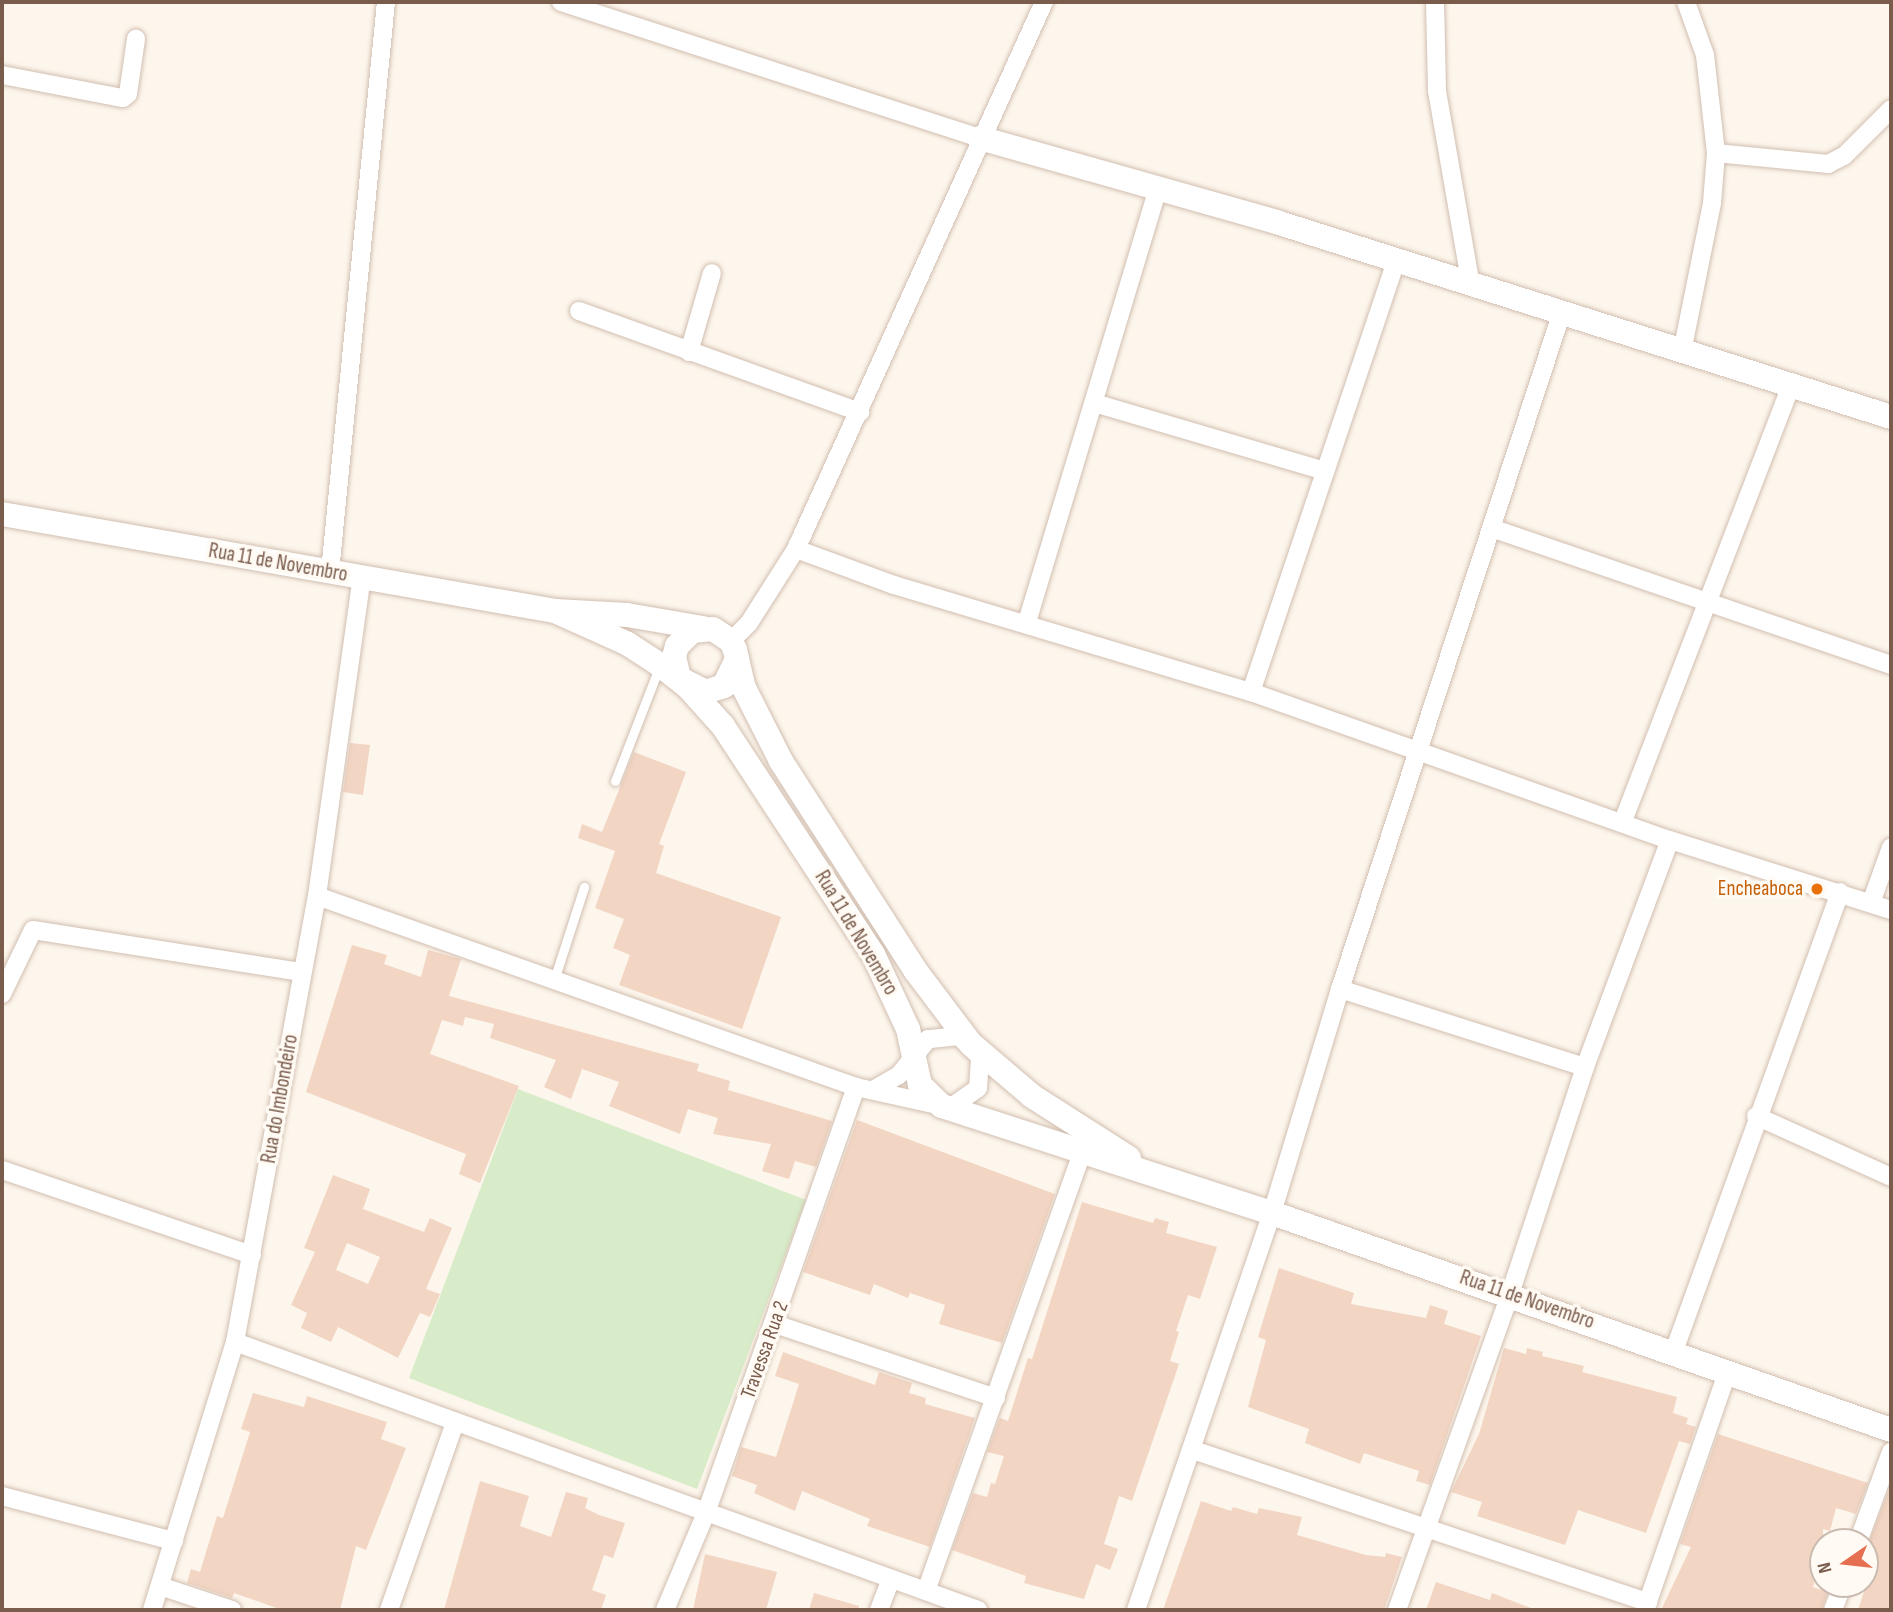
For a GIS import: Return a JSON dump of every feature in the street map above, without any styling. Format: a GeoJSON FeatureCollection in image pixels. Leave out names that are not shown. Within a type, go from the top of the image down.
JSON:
{"type":"FeatureCollection","features":[{"type":"Feature","properties":{"kind":"main road"},"geometry":{"type":"LineString","coordinates":[[980,138],[1396,260],[1561,315],[1891,417]]}},
{"type":"Feature","properties":{"kind":"main road","name":"Rua 11 de Novembro"},"geometry":{"type":"LineString","coordinates":[[2,514],[555,611],[627,615],[713,629],[734,650],[751,704],[781,761],[900,947],[971,1044],[1032,1096],[1160,1176]]}},
{"type":"Feature","properties":{"kind":"main road","name":"Rua 11 de Novembro"},"geometry":{"type":"LineString","coordinates":[[555,611],[628,644],[687,686]]}},
{"type":"Feature","properties":{"kind":"main road","name":"Rua 11 de Novembro"},"geometry":{"type":"LineString","coordinates":[[702,628],[692,631],[677,646],[674,668],[755,771],[873,954],[899,1004],[920,1085],[942,1106],[1272,1213],[1510,1294],[1891,1430]]}},
{"type":"Feature","properties":{"kind":"main road"},"geometry":{"type":"LineString","coordinates":[[687,686],[706,692],[724,686],[734,650]]}},
{"type":"Feature","properties":{"kind":"street"},"geometry":{"type":"LineString","coordinates":[[330,572],[386,2]]}},
{"type":"Feature","properties":{"kind":"street"},"geometry":{"type":"LineString","coordinates":[[561,2],[980,138]]}},
{"type":"Feature","properties":{"kind":"street"},"geometry":{"type":"LineString","coordinates":[[734,650],[796,549],[860,412],[980,138],[1044,2]]}},
{"type":"Feature","properties":{"kind":"street"},"geometry":{"type":"LineString","coordinates":[[1435,2],[1437,91],[1471,286]]}},
{"type":"Feature","properties":{"kind":"street"},"geometry":{"type":"LineString","coordinates":[[1682,352],[1712,203],[1716,153],[1705,55],[1686,2]]}},
{"type":"Feature","properties":{"kind":"street"},"geometry":{"type":"LineString","coordinates":[[2,75],[123,98],[128,94],[136,39]]}},
{"type":"Feature","properties":{"kind":"street"},"geometry":{"type":"LineString","coordinates":[[1716,153],[1828,164],[1844,156],[1891,109]]}},
{"type":"Feature","properties":{"kind":"street"},"geometry":{"type":"LineString","coordinates":[[1027,622],[1157,192]]}},
{"type":"Feature","properties":{"kind":"street"},"geometry":{"type":"LineString","coordinates":[[1251,692],[1396,260]]}},
{"type":"Feature","properties":{"kind":"street"},"geometry":{"type":"LineString","coordinates":[[689,352],[712,273]]}},
{"type":"Feature","properties":{"kind":"street"},"geometry":{"type":"LineString","coordinates":[[579,311],[860,412]]}},
{"type":"Feature","properties":{"kind":"street"},"geometry":{"type":"LineString","coordinates":[[1136,1610],[1272,1213],[1340,989],[1417,750],[1494,528],[1561,315]]}},
{"type":"Feature","properties":{"kind":"street"},"geometry":{"type":"LineString","coordinates":[[1623,821],[1791,386]]}},
{"type":"Feature","properties":{"kind":"street"},"geometry":{"type":"LineString","coordinates":[[1094,403],[1325,471]]}},
{"type":"Feature","properties":{"kind":"street"},"geometry":{"type":"LineString","coordinates":[[1494,528],[1891,665]]}},
{"type":"Feature","properties":{"kind":"street"},"geometry":{"type":"LineString","coordinates":[[796,549],[894,584],[1027,622],[1251,692],[1670,839],[1891,910]]}},
{"type":"Feature","properties":{"kind":"street","name":"Rua do Imbondeiro"},"geometry":{"type":"LineString","coordinates":[[152,1610],[235,1342],[317,896],[362,578]]}},
{"type":"Feature","properties":{"kind":"street"},"geometry":{"type":"LineString","coordinates":[[1397,1610],[1510,1294],[1585,1067],[1670,839]]}},
{"type":"Feature","properties":{"kind":"street"},"geometry":{"type":"LineString","coordinates":[[1871,903],[1891,847]]}},
{"type":"Feature","properties":{"kind":"street"},"geometry":{"type":"LineString","coordinates":[[1674,1351],[1756,1116],[1840,892]]}},
{"type":"Feature","properties":{"kind":"street"},"geometry":{"type":"LineString","coordinates":[[317,896],[865,1088],[942,1106],[965,1101],[978,1088],[982,1067],[971,1044],[959,1036],[942,1035],[928,1039],[913,1053],[899,1075],[865,1088]]}},
{"type":"Feature","properties":{"kind":"street"},"geometry":{"type":"LineString","coordinates":[[2,994],[33,930],[302,972]]}},
{"type":"Feature","properties":{"kind":"street"},"geometry":{"type":"LineString","coordinates":[[1340,989],[1585,1067]]}},
{"type":"Feature","properties":{"kind":"street","name":"Travessa Rua 2"},"geometry":{"type":"LineString","coordinates":[[665,1610],[706,1513],[865,1088]]}},
{"type":"Feature","properties":{"kind":"street"},"geometry":{"type":"LineString","coordinates":[[1756,1116],[1891,1177]]}},
{"type":"Feature","properties":{"kind":"street"},"geometry":{"type":"LineString","coordinates":[[926,1591],[1082,1152]]}},
{"type":"Feature","properties":{"kind":"street"},"geometry":{"type":"LineString","coordinates":[[2,1170],[252,1255]]}},
{"type":"Feature","properties":{"kind":"street"},"geometry":{"type":"LineString","coordinates":[[775,1324],[996,1398]]}},
{"type":"Feature","properties":{"kind":"street"},"geometry":{"type":"LineString","coordinates":[[235,1342],[978,1610]]}},
{"type":"Feature","properties":{"kind":"street"},"geometry":{"type":"LineString","coordinates":[[1193,1450],[1427,1527],[1647,1606],[1728,1370]]}},
{"type":"Feature","properties":{"kind":"street"},"geometry":{"type":"LineString","coordinates":[[388,1610],[455,1423]]}},
{"type":"Feature","properties":{"kind":"street"},"geometry":{"type":"LineString","coordinates":[[1863,1528],[1891,1452]]}},
{"type":"Feature","properties":{"kind":"street"},"geometry":{"type":"LineString","coordinates":[[2,1496],[174,1541]]}},
{"type":"Feature","properties":{"kind":"street"},"geometry":{"type":"LineString","coordinates":[[879,1610],[891,1579]]}},
{"type":"Feature","properties":{"kind":"street"},"geometry":{"type":"LineString","coordinates":[[160,1586],[232,1610]]}},
{"type":"Feature","properties":{"kind":"lane"},"geometry":{"type":"LineString","coordinates":[[615,781],[660,665]]}},
{"type":"Feature","properties":{"kind":"lane"},"geometry":{"type":"LineString","coordinates":[[554,980],[583,887]]}},
{"type":"Feature","properties":{"kind":"green space"},"geometry":{"type":"Polygon","coordinates":[[[518,1089],[806,1200],[697,1489],[409,1378],[518,1089]]]}},
{"type":"Feature","properties":{"kind":"building"},"geometry":{"type":"Polygon","coordinates":[[[350,743],[370,745],[363,795],[343,792],[350,743]]]}},
{"type":"Feature","properties":{"kind":"building"},"geometry":{"type":"Polygon","coordinates":[[[634,752],[686,772],[659,844],[664,846],[656,873],[781,917],[742,1029],[619,985],[630,955],[613,948],[624,919],[595,908],[615,851],[578,838],[582,824],[602,832],[634,752]]]}},
{"type":"Feature","properties":{"kind":"building"},"geometry":{"type":"Polygon","coordinates":[[[352,945],[387,955],[384,964],[421,977],[428,950],[461,959],[449,996],[699,1064],[697,1071],[730,1081],[728,1090],[832,1121],[816,1167],[795,1161],[789,1179],[762,1171],[771,1144],[713,1134],[718,1118],[688,1109],[680,1134],[609,1106],[619,1082],[582,1069],[571,1099],[544,1087],[556,1060],[490,1038],[494,1024],[465,1017],[463,1026],[442,1020],[430,1054],[519,1086],[480,1183],[459,1174],[466,1154],[306,1092],[352,945]]]}},
{"type":"Feature","properties":{"kind":"building"},"geometry":{"type":"Polygon","coordinates":[[[857,1120],[1055,1194],[1002,1343],[939,1324],[945,1305],[910,1293],[908,1298],[874,1284],[870,1295],[803,1272],[857,1120]]]}},
{"type":"Feature","properties":{"kind":"building"},"geometry":{"type":"Polygon","coordinates":[[[333,1175],[370,1189],[363,1209],[424,1232],[430,1218],[452,1228],[426,1289],[440,1294],[430,1317],[420,1313],[398,1358],[338,1327],[331,1342],[301,1328],[307,1313],[291,1305],[315,1252],[304,1248],[333,1175]],[[347,1243],[336,1270],[368,1284],[380,1257],[347,1243]]]}},
{"type":"Feature","properties":{"kind":"building"},"geometry":{"type":"Polygon","coordinates":[[[1082,1202],[1153,1223],[1155,1218],[1169,1222],[1166,1233],[1217,1247],[1200,1299],[1188,1295],[1176,1331],[1179,1332],[1170,1361],[1179,1364],[1132,1501],[1119,1496],[1104,1544],[1118,1549],[1110,1570],[1096,1564],[1084,1599],[1024,1583],[1026,1576],[952,1550],[973,1493],[987,1497],[991,1483],[995,1484],[1004,1456],[987,1452],[1000,1418],[1008,1421],[1028,1358],[1032,1359],[1082,1202]]]}},
{"type":"Feature","properties":{"kind":"building"},"geometry":{"type":"Polygon","coordinates":[[[1279,1268],[1354,1293],[1351,1304],[1426,1318],[1430,1305],[1448,1311],[1444,1324],[1481,1336],[1430,1485],[1416,1481],[1419,1471],[1364,1453],[1360,1464],[1305,1443],[1309,1429],[1248,1407],[1266,1340],[1258,1337],[1279,1268]]]}},
{"type":"Feature","properties":{"kind":"building"},"geometry":{"type":"Polygon","coordinates":[[[1504,1348],[1526,1354],[1527,1348],[1543,1352],[1542,1356],[1584,1366],[1582,1372],[1677,1397],[1673,1413],[1688,1418],[1686,1424],[1696,1427],[1690,1444],[1679,1441],[1646,1533],[1578,1510],[1565,1545],[1477,1516],[1482,1502],[1451,1492],[1479,1434],[1504,1348]]]}},
{"type":"Feature","properties":{"kind":"building"},"geometry":{"type":"Polygon","coordinates":[[[783,1352],[875,1385],[879,1372],[912,1383],[909,1393],[926,1398],[925,1404],[975,1418],[930,1547],[867,1526],[870,1519],[802,1491],[795,1511],[754,1493],[757,1485],[732,1476],[741,1447],[776,1457],[799,1384],[775,1376],[783,1352]]]}},
{"type":"Feature","properties":{"kind":"building"},"geometry":{"type":"Polygon","coordinates":[[[253,1393],[304,1407],[307,1396],[387,1422],[381,1439],[406,1448],[366,1550],[356,1546],[340,1610],[282,1610],[234,1593],[232,1598],[187,1583],[191,1569],[200,1572],[217,1516],[223,1518],[250,1432],[241,1429],[253,1393]]]}},
{"type":"Feature","properties":{"kind":"building"},"geometry":{"type":"Polygon","coordinates":[[[1718,1434],[1868,1483],[1856,1514],[1836,1508],[1831,1528],[1809,1528],[1809,1598],[1826,1598],[1822,1610],[1661,1610],[1691,1547],[1680,1544],[1718,1434]]]}},
{"type":"Feature","properties":{"kind":"building"},"geometry":{"type":"Polygon","coordinates":[[[480,1481],[529,1496],[520,1526],[551,1537],[566,1492],[588,1498],[585,1508],[625,1523],[613,1558],[604,1555],[592,1590],[606,1595],[601,1610],[444,1610],[480,1481]]]}},
{"type":"Feature","properties":{"kind":"building"},"geometry":{"type":"Polygon","coordinates":[[[1891,1484],[1891,1610],[1858,1610],[1862,1598],[1879,1598],[1879,1528],[1874,1528],[1891,1484]]]}},
{"type":"Feature","properties":{"kind":"building"},"geometry":{"type":"Polygon","coordinates":[[[1201,1501],[1231,1511],[1233,1507],[1257,1514],[1259,1508],[1302,1517],[1297,1535],[1366,1555],[1385,1557],[1386,1553],[1402,1557],[1384,1610],[1163,1610],[1201,1501]]]}},
{"type":"Feature","properties":{"kind":"building"},"geometry":{"type":"Polygon","coordinates":[[[705,1554],[777,1572],[766,1610],[693,1610],[705,1554]]]}},
{"type":"Feature","properties":{"kind":"building"},"geometry":{"type":"Polygon","coordinates":[[[1436,1582],[1490,1600],[1492,1593],[1536,1610],[1426,1610],[1436,1582]]]}},
{"type":"Feature","properties":{"kind":"building"},"geometry":{"type":"Polygon","coordinates":[[[814,1593],[859,1606],[859,1610],[809,1610],[814,1593]]]}},
{"type":"Feature","properties":{"kind":"place","name":"Encheaboca"},"geometry":{"type":"Point","coordinates":[1817,889]}}]}
